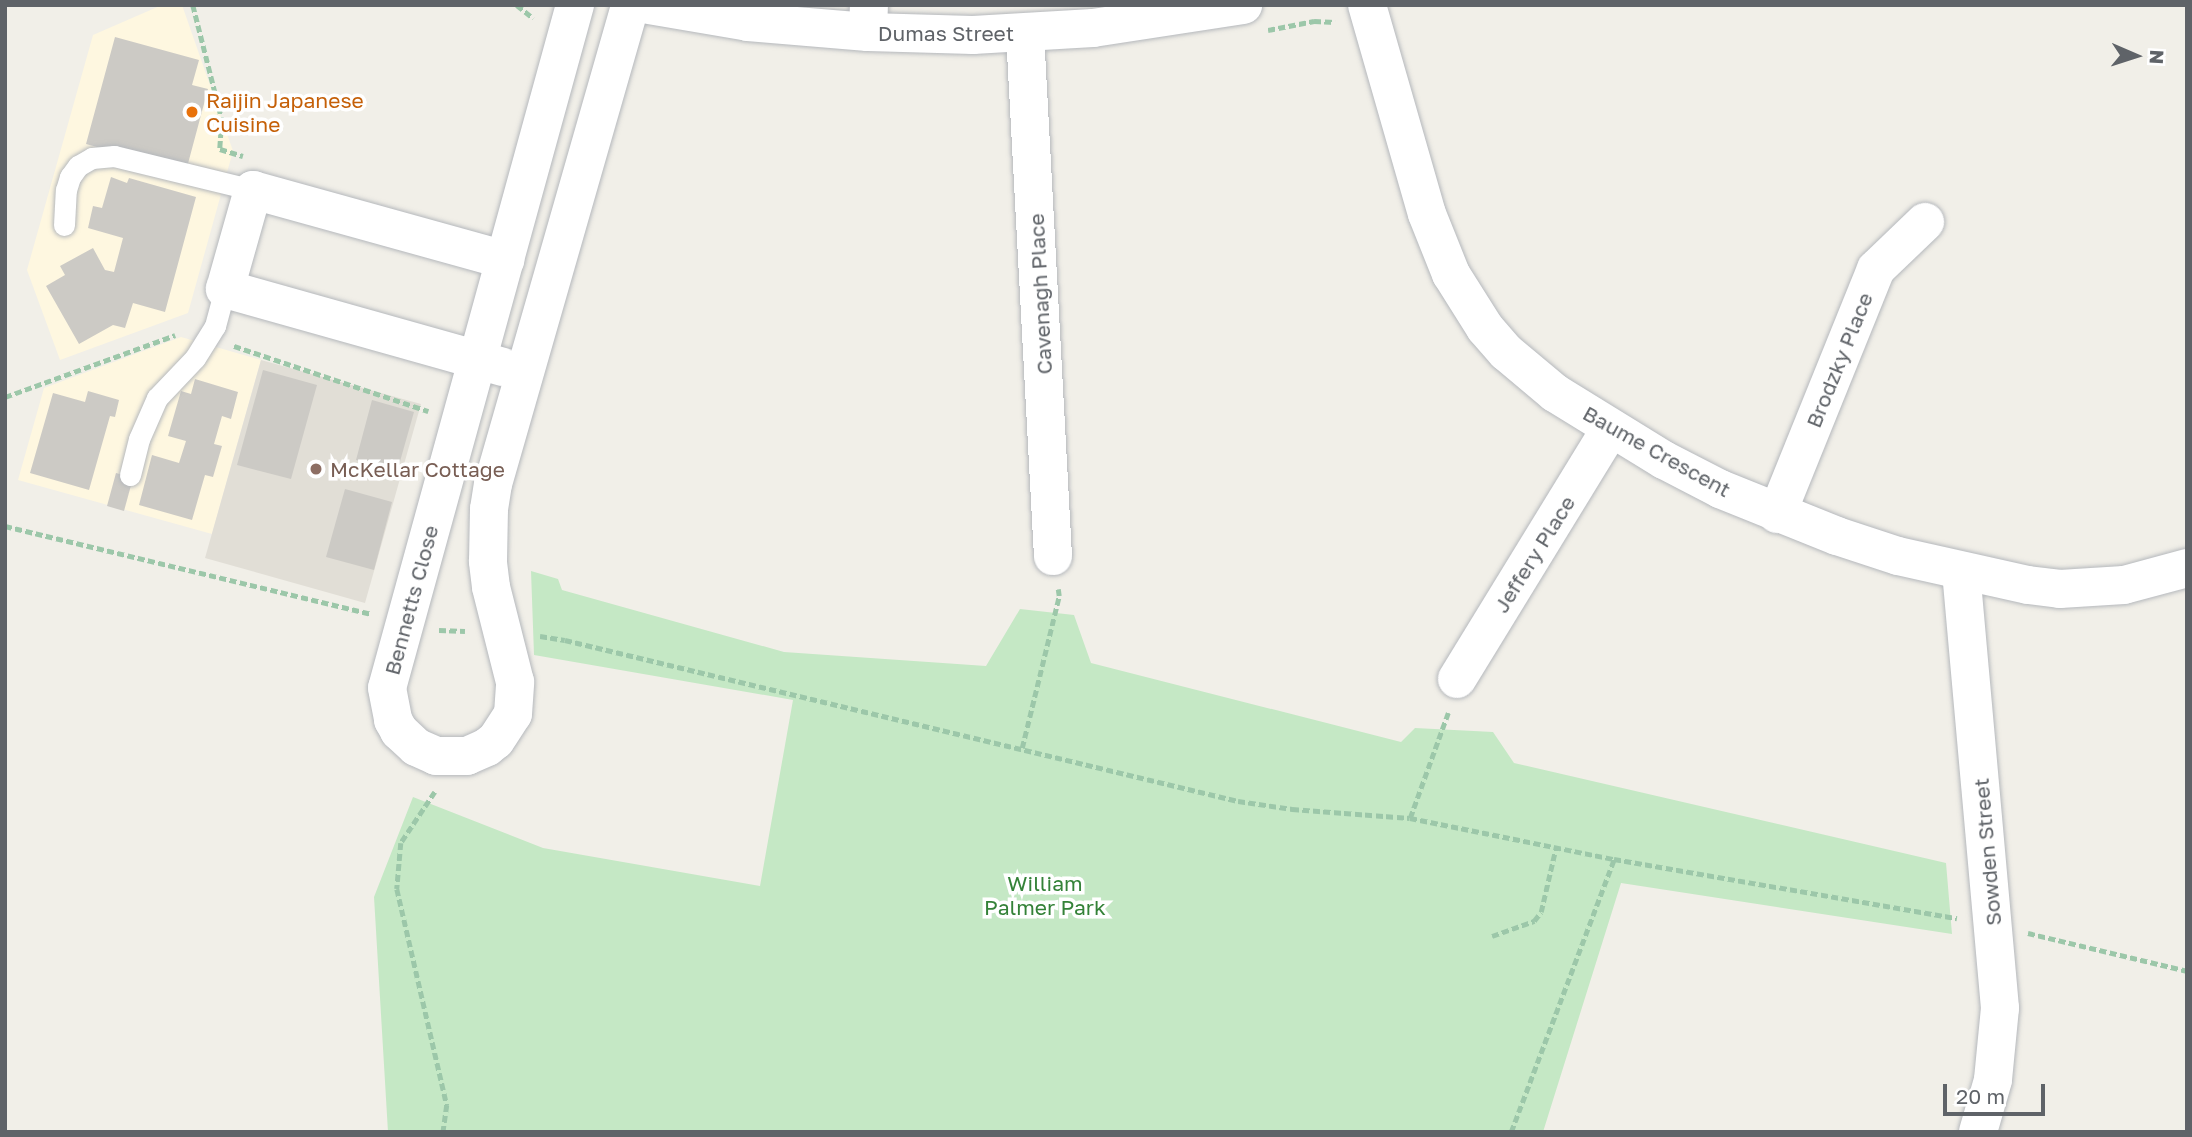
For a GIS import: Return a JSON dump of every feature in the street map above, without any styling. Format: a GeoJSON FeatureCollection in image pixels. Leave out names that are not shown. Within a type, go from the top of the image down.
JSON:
{"type":"FeatureCollection","features":[{"type":"Feature","properties":{"kind":"street","name":"Bennetts Close"},"geometry":{"type":"LineString","coordinates":[[445,757],[416,747],[393,720],[387,688],[575,5]]}},
{"type":"Feature","properties":{"kind":"street"},"geometry":{"type":"LineString","coordinates":[[445,757],[467,756],[487,747],[508,724],[516,692],[488,561],[489,509],[630,5]]}},
{"type":"Feature","properties":{"kind":"street","name":"Dumas Street"},"geometry":{"type":"LineString","coordinates":[[649,5],[748,22],[868,19],[1026,33],[1147,21],[1243,5]]}},
{"type":"Feature","properties":{"kind":"street","name":"Baume Crescent"},"geometry":{"type":"LineString","coordinates":[[1367,5],[1431,224],[1451,274],[1466,302],[1506,352],[1530,374],[1611,429],[1675,466],[1777,514],[1898,556],[2028,585],[2081,589],[2123,585],[2187,568]]}},
{"type":"Feature","properties":{"kind":"street","name":"Cavenagh Place"},"geometry":{"type":"LineString","coordinates":[[1026,33],[1054,556]]}},
{"type":"Feature","properties":{"kind":"street"},"geometry":{"type":"LineString","coordinates":[[505,260],[253,190],[225,289],[525,373]]}},
{"type":"Feature","properties":{"kind":"street","name":"Brodzky Place"},"geometry":{"type":"LineString","coordinates":[[1777,514],[1876,269],[1925,222]]}},
{"type":"Feature","properties":{"kind":"street","name":"Jeffery Place"},"geometry":{"type":"LineString","coordinates":[[1457,679],[1611,429]]}},
{"type":"Feature","properties":{"kind":"street","name":"Sowden Street"},"geometry":{"type":"LineString","coordinates":[[1961,570],[2000,1008],[1993,1080],[1978,1132]]}},
{"type":"Feature","properties":{"kind":"lane"},"geometry":{"type":"LineString","coordinates":[[64,225],[66,190],[70,177],[78,166],[92,158],[114,156],[253,190]]}},
{"type":"Feature","properties":{"kind":"lane"},"geometry":{"type":"LineString","coordinates":[[130,475],[139,439],[157,398],[195,358],[215,326],[225,289]]}},
{"type":"Feature","properties":{"kind":"path"},"geometry":{"type":"LineString","coordinates":[[193,5],[222,120],[220,149],[243,156],[253,190]]}},
{"type":"Feature","properties":{"kind":"path"},"geometry":{"type":"LineString","coordinates":[[517,5],[533,16],[538,27]]}},
{"type":"Feature","properties":{"kind":"path"},"geometry":{"type":"LineString","coordinates":[[5,397],[183,332]]}},
{"type":"Feature","properties":{"kind":"path"},"geometry":{"type":"LineString","coordinates":[[5,526],[448,632],[502,631],[565,640],[1238,801],[1292,809],[1410,818],[1614,859],[1993,925],[2187,971]]}},
{"type":"Feature","properties":{"kind":"path"},"geometry":{"type":"LineString","coordinates":[[1021,748],[1059,596],[1054,556]]}},
{"type":"Feature","properties":{"kind":"path"},"geometry":{"type":"LineString","coordinates":[[1410,818],[1446,720],[1457,679]]}},
{"type":"Feature","properties":{"kind":"path"},"geometry":{"type":"LineString","coordinates":[[443,1132],[447,1105],[397,889],[401,843],[435,794],[445,757]]}},
{"type":"Feature","properties":{"kind":"path"},"geometry":{"type":"LineString","coordinates":[[1492,936],[1534,921],[1541,912],[1556,847]]}},
{"type":"Feature","properties":{"kind":"path"},"geometry":{"type":"LineString","coordinates":[[1511,1132],[1614,859]]}},
{"type":"Feature","properties":{"kind":"shaded area"},"geometry":{"type":"Polygon","coordinates":[[[162,5],[182,5],[233,151],[188,313],[60,360],[27,270],[93,35],[162,5]]]}},
{"type":"Feature","properties":{"kind":"shaded area"},"geometry":{"type":"Polygon","coordinates":[[[181,337],[261,360],[212,534],[18,480],[44,388],[181,337]]]}},
{"type":"Feature","properties":{"kind":"shaded area","name":"McKellar Cottage"},"geometry":{"type":"Polygon","coordinates":[[[261,360],[421,404],[365,603],[205,558],[261,360]]]}},
{"type":"Feature","properties":{"kind":"green space","name":"William Palmer Park"},"geometry":{"type":"Polygon","coordinates":[[[531,571],[558,579],[562,590],[784,652],[986,666],[1020,609],[1074,615],[1091,663],[1401,742],[1415,728],[1493,732],[1514,763],[1946,863],[1952,934],[1621,883],[1543,1132],[388,1132],[374,897],[413,797],[543,848],[760,886],[793,700],[534,655],[531,571]]]}},
{"type":"Feature","properties":{"kind":"building"},"geometry":{"type":"Polygon","coordinates":[[[115,37],[199,60],[192,85],[208,89],[186,171],[86,144],[115,37]]]}},
{"type":"Feature","properties":{"kind":"building"},"geometry":{"type":"Polygon","coordinates":[[[111,177],[127,183],[129,178],[196,197],[165,312],[133,303],[125,328],[113,325],[79,344],[46,286],[65,275],[60,266],[93,248],[105,270],[114,272],[123,238],[88,228],[93,206],[102,208],[111,177]]]}},
{"type":"Feature","properties":{"kind":"building"},"geometry":{"type":"Polygon","coordinates":[[[263,370],[317,385],[291,479],[237,465],[263,370]]]}},
{"type":"Feature","properties":{"kind":"building"},"geometry":{"type":"Polygon","coordinates":[[[195,379],[238,392],[231,419],[222,416],[214,444],[222,446],[213,477],[205,475],[192,520],[139,505],[152,455],[179,463],[186,441],[168,436],[181,391],[191,394],[195,379]]]}},
{"type":"Feature","properties":{"kind":"building"},"geometry":{"type":"Polygon","coordinates":[[[88,391],[119,400],[115,417],[110,416],[89,490],[30,473],[53,393],[85,402],[88,391]]]}},
{"type":"Feature","properties":{"kind":"building"},"geometry":{"type":"Polygon","coordinates":[[[372,400],[414,412],[397,472],[356,460],[372,400]]]}},
{"type":"Feature","properties":{"kind":"building"},"geometry":{"type":"Polygon","coordinates":[[[116,473],[133,478],[124,511],[107,506],[116,473]]]}},
{"type":"Feature","properties":{"kind":"building"},"geometry":{"type":"Polygon","coordinates":[[[345,489],[392,502],[374,570],[326,557],[345,489]]]}},
{"type":"Feature","properties":{"kind":"place","name":"Raijin Japanese Cuisine"},"geometry":{"type":"Point","coordinates":[192,112]}},
{"type":"Feature","properties":{"kind":"place","name":"McKellar Cottage"},"geometry":{"type":"Point","coordinates":[316,469]}}]}
